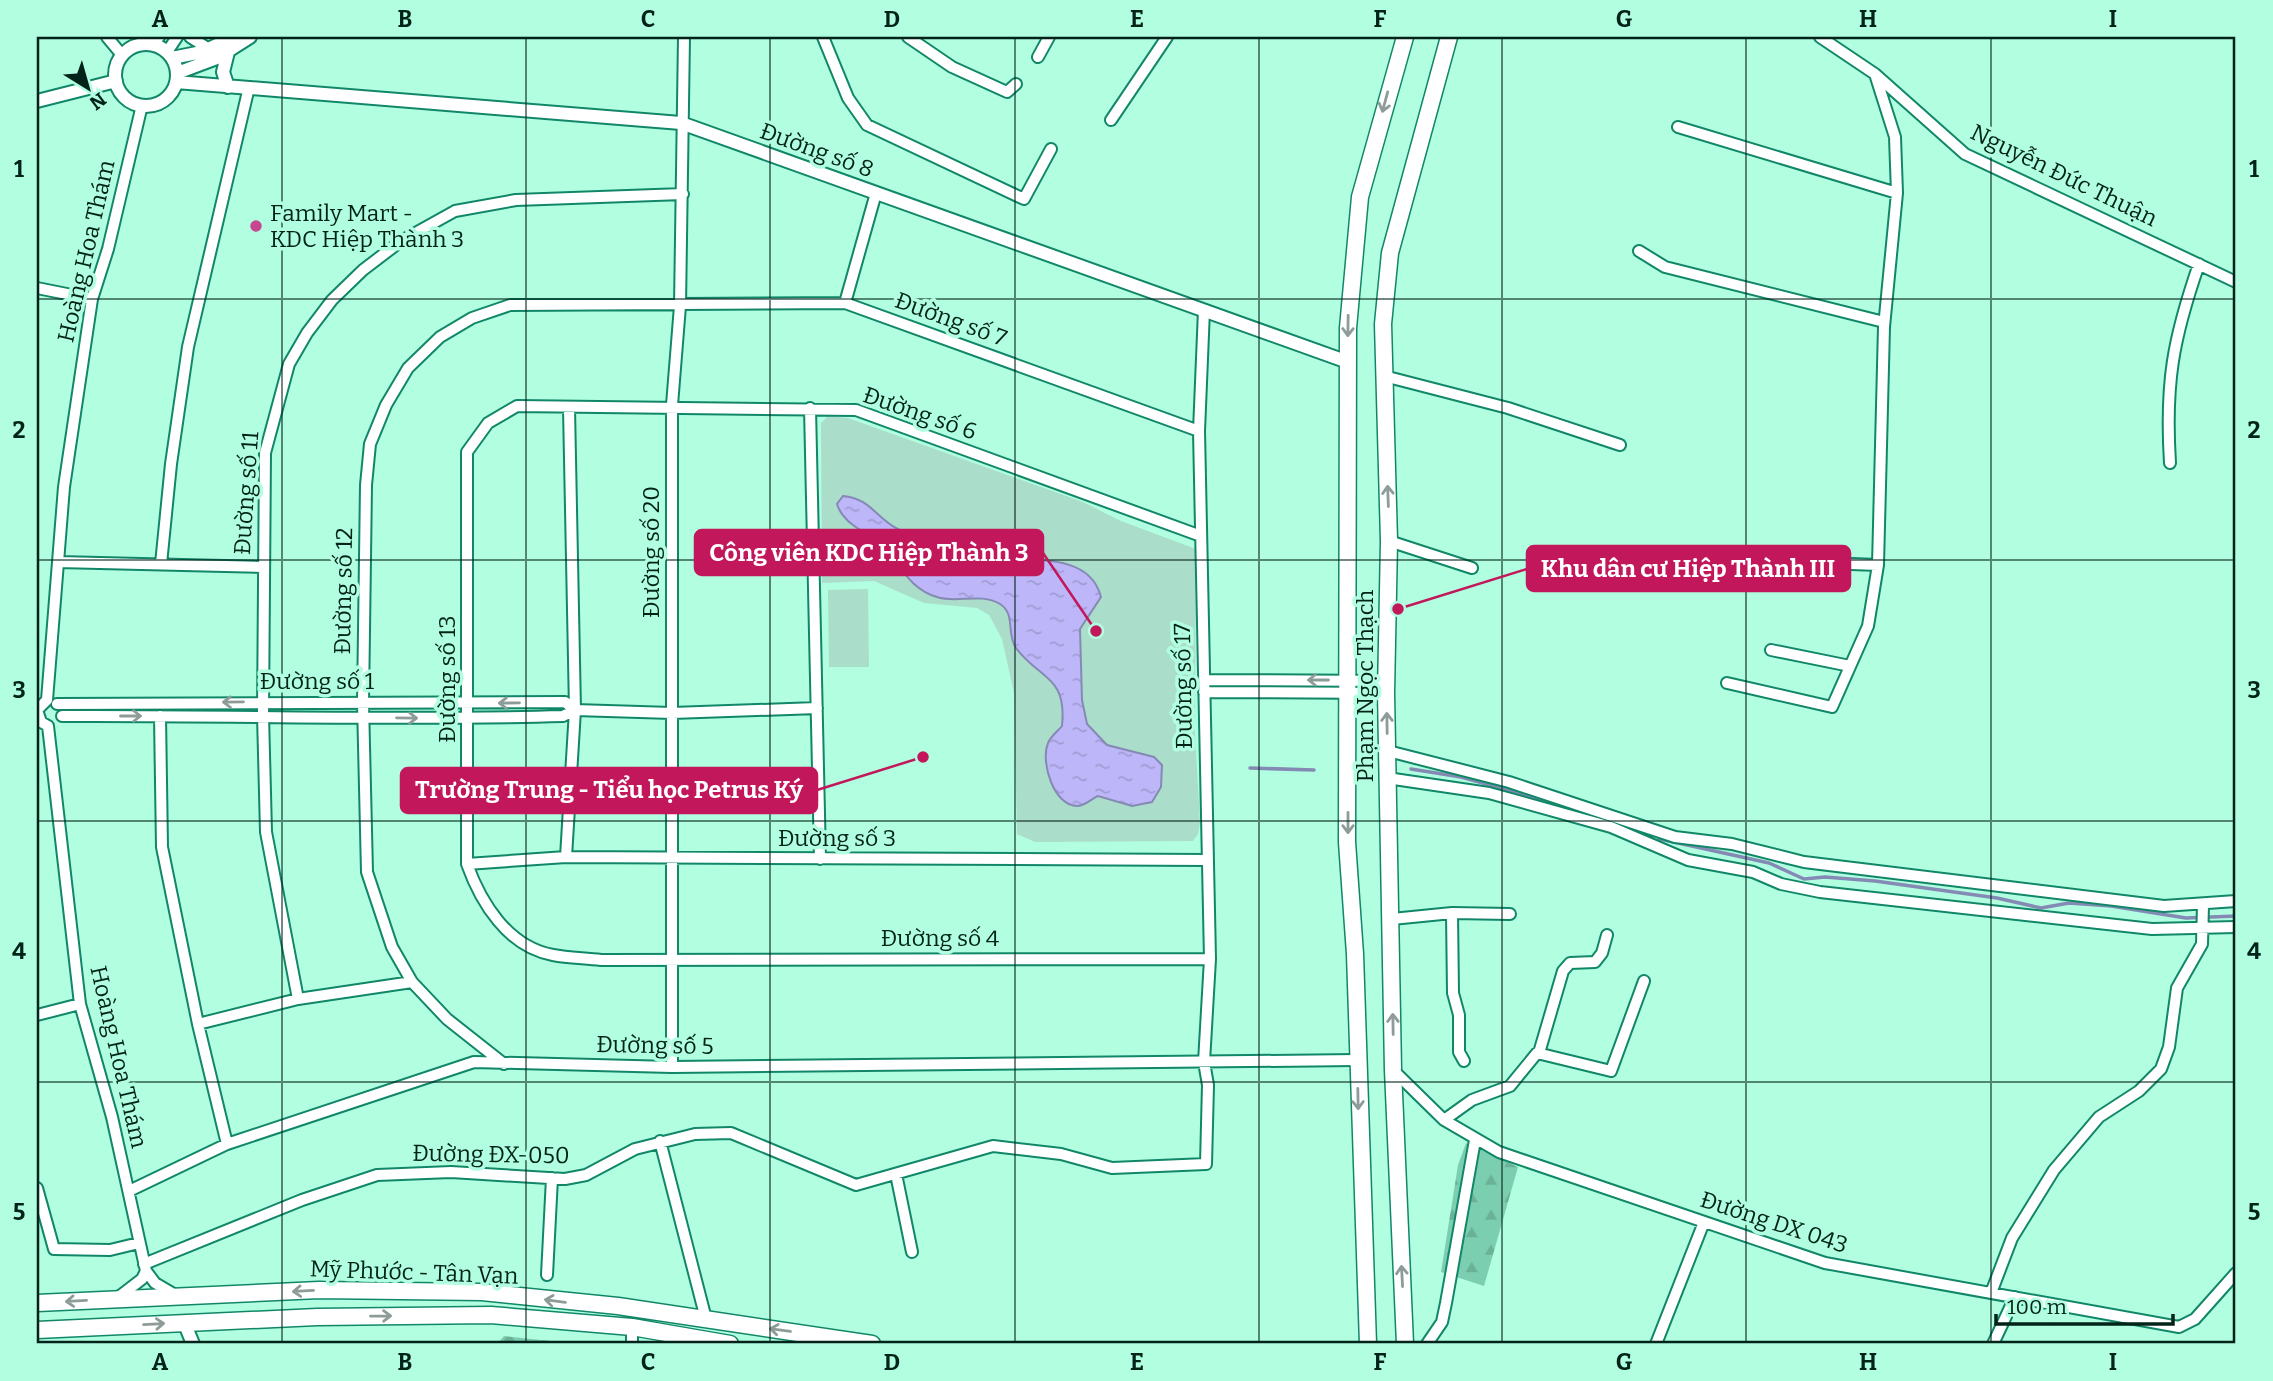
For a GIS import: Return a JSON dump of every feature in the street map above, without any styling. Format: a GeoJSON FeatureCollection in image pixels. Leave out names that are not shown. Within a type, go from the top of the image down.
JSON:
{"type":"FeatureCollection","features":[{"type":"Feature","properties":{"kind":"main road","name":"Phạm Ngọc Thạch"},"geometry":{"type":"LineString","coordinates":[[1368,1344],[1348,842],[1350,279],[1360,197],[1405,37]]}},
{"type":"Feature","properties":{"kind":"main road","name":"Phạm Ngọc Thạch"},"geometry":{"type":"LineString","coordinates":[[1405,1344],[1393,1070],[1386,687],[1389,541],[1383,324],[1390,253],[1449,37]]}},
{"type":"Feature","properties":{"kind":"main road","name":"Mỹ Phước - Tân Vạn"},"geometry":{"type":"LineString","coordinates":[[37,1303],[319,1290],[482,1292],[618,1306],[872,1344]]}},
{"type":"Feature","properties":{"kind":"main road","name":"Mỹ Phước - Tân Vạn"},"geometry":{"type":"LineString","coordinates":[[37,1329],[453,1315],[533,1318],[632,1327],[727,1344]]}},
{"type":"Feature","properties":{"kind":"street"},"geometry":{"type":"LineString","coordinates":[[107,37],[122,55]]}},
{"type":"Feature","properties":{"kind":"street"},"geometry":{"type":"LineString","coordinates":[[170,55],[177,37]]}},
{"type":"Feature","properties":{"kind":"street"},"geometry":{"type":"LineString","coordinates":[[190,37],[209,49]]}},
{"type":"Feature","properties":{"kind":"street"},"geometry":{"type":"LineString","coordinates":[[170,55],[209,49],[234,37]]}},
{"type":"Feature","properties":{"kind":"street"},"geometry":{"type":"LineString","coordinates":[[177,77],[170,55],[156,40],[134,46],[122,55],[116,67],[116,81],[125,98],[142,105],[160,102],[167,97],[177,77],[228,52],[250,37]]}},
{"type":"Feature","properties":{"kind":"street","name":"Đường số 20"},"geometry":{"type":"LineString","coordinates":[[672,1067],[672,405],[680,306],[684,37]]}},
{"type":"Feature","properties":{"kind":"street"},"geometry":{"type":"LineString","coordinates":[[822,37],[848,98],[867,125],[1024,199],[1051,149]]}},
{"type":"Feature","properties":{"kind":"street"},"geometry":{"type":"LineString","coordinates":[[908,37],[952,67],[1007,92],[1016,84]]}},
{"type":"Feature","properties":{"kind":"street"},"geometry":{"type":"LineString","coordinates":[[1038,57],[1049,37]]}},
{"type":"Feature","properties":{"kind":"street"},"geometry":{"type":"LineString","coordinates":[[1111,120],[1167,37]]}},
{"type":"Feature","properties":{"kind":"street","name":"Nguyễn Đức Thuận"},"geometry":{"type":"LineString","coordinates":[[1820,37],[1874,74],[1965,154],[2236,282]]}},
{"type":"Feature","properties":{"kind":"street"},"geometry":{"type":"LineString","coordinates":[[228,52],[223,72],[228,87]]}},
{"type":"Feature","properties":{"kind":"street"},"geometry":{"type":"LineString","coordinates":[[1727,683],[1832,706],[1868,626],[1878,565],[1884,321],[1898,193],[1895,138],[1874,74]]}},
{"type":"Feature","properties":{"kind":"street","name":"Đường số 8"},"geometry":{"type":"LineString","coordinates":[[177,77],[228,87],[681,123],[1348,362]]}},
{"type":"Feature","properties":{"kind":"street"},"geometry":{"type":"LineString","coordinates":[[37,101],[116,81]]}},
{"type":"Feature","properties":{"kind":"street"},"geometry":{"type":"LineString","coordinates":[[161,564],[171,464],[188,347],[249,88]]}},
{"type":"Feature","properties":{"kind":"street","name":"Hoàng Hoa Thám"},"geometry":{"type":"LineString","coordinates":[[142,105],[108,249],[92,299],[64,487],[45,703],[37,710],[42,721],[80,1004],[112,1117],[145,1268]]}},
{"type":"Feature","properties":{"kind":"street"},"geometry":{"type":"LineString","coordinates":[[1678,127],[1898,193]]}},
{"type":"Feature","properties":{"kind":"street"},"geometry":{"type":"LineString","coordinates":[[845,303],[876,193]]}},
{"type":"Feature","properties":{"kind":"street","name":"Đường số 11"},"geometry":{"type":"LineString","coordinates":[[298,999],[266,832],[263,715],[262,567],[265,453],[289,365],[307,333],[332,300],[363,270],[401,241],[455,211],[516,200],[683,194]]}},
{"type":"Feature","properties":{"kind":"street"},"geometry":{"type":"LineString","coordinates":[[1639,251],[1665,267],[1884,321]]}},
{"type":"Feature","properties":{"kind":"street"},"geometry":{"type":"LineString","coordinates":[[2170,463],[2168,426],[2173,349],[2199,264]]}},
{"type":"Feature","properties":{"kind":"street"},"geometry":{"type":"LineString","coordinates":[[37,288],[92,299]]}},
{"type":"Feature","properties":{"kind":"street","name":"Đường số 7"},"geometry":{"type":"LineString","coordinates":[[680,306],[845,303],[1199,430]]}},
{"type":"Feature","properties":{"kind":"street","name":"Đường số 12"},"geometry":{"type":"LineString","coordinates":[[504,1064],[447,1019],[412,982],[392,947],[367,872],[363,703],[366,485],[370,444],[386,405],[408,369],[440,337],[472,318],[510,306],[680,306]]}},
{"type":"Feature","properties":{"kind":"street","name":"Đường số 17"},"geometry":{"type":"LineString","coordinates":[[1204,310],[1199,430],[1210,959],[1204,1062],[1208,1085],[1206,1164]]}},
{"type":"Feature","properties":{"kind":"street"},"geometry":{"type":"LineString","coordinates":[[1384,376],[1508,408],[1620,445]]}},
{"type":"Feature","properties":{"kind":"street","name":"Đường số 13"},"geometry":{"type":"LineString","coordinates":[[569,408],[544,404],[517,406],[488,423],[467,452],[467,864],[477,891],[502,926],[550,955],[601,960],[671,959]]}},
{"type":"Feature","properties":{"kind":"street","name":"Đường số 6"},"geometry":{"type":"LineString","coordinates":[[569,408],[672,405],[856,410],[1201,536]]}},
{"type":"Feature","properties":{"kind":"street"},"geometry":{"type":"LineString","coordinates":[[566,857],[575,710],[569,408]]}},
{"type":"Feature","properties":{"kind":"street"},"geometry":{"type":"LineString","coordinates":[[810,408],[820,859]]}},
{"type":"Feature","properties":{"kind":"street"},"geometry":{"type":"LineString","coordinates":[[1389,541],[1472,568]]}},
{"type":"Feature","properties":{"kind":"street"},"geometry":{"type":"LineString","coordinates":[[58,562],[262,567]]}},
{"type":"Feature","properties":{"kind":"street"},"geometry":{"type":"LineString","coordinates":[[1798,562],[1878,565]]}},
{"type":"Feature","properties":{"kind":"street"},"geometry":{"type":"LineString","coordinates":[[1771,650],[1850,666]]}},
{"type":"Feature","properties":{"kind":"street"},"geometry":{"type":"LineString","coordinates":[[1204,680],[1386,687]]}},
{"type":"Feature","properties":{"kind":"street"},"geometry":{"type":"LineString","coordinates":[[1204,692],[1348,686]]}},
{"type":"Feature","properties":{"kind":"street","name":"Đường số 1"},"geometry":{"type":"LineString","coordinates":[[45,703],[565,702],[575,710]]}},
{"type":"Feature","properties":{"kind":"street"},"geometry":{"type":"LineString","coordinates":[[42,721],[60,722],[62,716],[45,703]]}},
{"type":"Feature","properties":{"kind":"street","name":"Đường số 1"},"geometry":{"type":"LineString","coordinates":[[62,716],[263,715],[468,719],[563,716],[575,710],[672,713],[817,708]]}},
{"type":"Feature","properties":{"kind":"street"},"geometry":{"type":"LineString","coordinates":[[160,716],[162,847],[198,1024],[228,1144]]}},
{"type":"Feature","properties":{"kind":"street"},"geometry":{"type":"LineString","coordinates":[[1388,751],[1509,782],[1675,837],[1732,844],[1804,862],[2164,906],[2236,901]]}},
{"type":"Feature","properties":{"kind":"street"},"geometry":{"type":"LineString","coordinates":[[1387,778],[1489,793],[1611,827],[1688,860],[1737,869],[1781,884],[1820,892],[2152,929],[2236,927]]}},
{"type":"Feature","properties":{"kind":"street","name":"Đường số 3"},"geometry":{"type":"LineString","coordinates":[[467,864],[566,857],[1207,860]]}},
{"type":"Feature","properties":{"kind":"street"},"geometry":{"type":"LineString","coordinates":[[1991,1293],[2012,1238],[2054,1170],[2099,1117],[2139,1091],[2161,1069],[2169,1047],[2177,988],[2199,953],[2204,929],[2203,905]]}},
{"type":"Feature","properties":{"kind":"street"},"geometry":{"type":"LineString","coordinates":[[1452,912],[1453,993],[1459,1015],[1460,1052],[1464,1061]]}},
{"type":"Feature","properties":{"kind":"street"},"geometry":{"type":"LineString","coordinates":[[1392,919],[1452,912],[1510,915]]}},
{"type":"Feature","properties":{"kind":"street"},"geometry":{"type":"LineString","coordinates":[[1444,1120],[1472,1100],[1510,1086],[1539,1053],[1563,971],[1570,963],[1595,962],[1602,953],[1607,935]]}},
{"type":"Feature","properties":{"kind":"street","name":"Đường số 4"},"geometry":{"type":"LineString","coordinates":[[671,959],[1210,959]]}},
{"type":"Feature","properties":{"kind":"street"},"geometry":{"type":"LineString","coordinates":[[1539,1053],[1611,1071],[1644,981]]}},
{"type":"Feature","properties":{"kind":"street"},"geometry":{"type":"LineString","coordinates":[[198,1024],[298,999],[412,982]]}},
{"type":"Feature","properties":{"kind":"street"},"geometry":{"type":"LineString","coordinates":[[37,1014],[80,1004]]}},
{"type":"Feature","properties":{"kind":"street","name":"Đường số 5"},"geometry":{"type":"LineString","coordinates":[[128,1191],[228,1144],[474,1062],[672,1067],[1357,1060]]}},
{"type":"Feature","properties":{"kind":"street","name":"Đường DX 043"},"geometry":{"type":"LineString","coordinates":[[1393,1070],[1444,1120],[1499,1152],[1825,1264],[2179,1327],[2195,1320],[2236,1273]]}},
{"type":"Feature","properties":{"kind":"street","name":"Đường ĐX-050"},"geometry":{"type":"LineString","coordinates":[[145,1268],[302,1200],[377,1175],[451,1172],[552,1178],[586,1175],[635,1149],[695,1134],[731,1133],[856,1185],[993,1146],[1061,1154],[1112,1168],[1206,1164]]}},
{"type":"Feature","properties":{"kind":"street"},"geometry":{"type":"LineString","coordinates":[[1427,1344],[1442,1322],[1475,1140]]}},
{"type":"Feature","properties":{"kind":"street"},"geometry":{"type":"LineString","coordinates":[[660,1141],[706,1319]]}},
{"type":"Feature","properties":{"kind":"street"},"geometry":{"type":"LineString","coordinates":[[896,1174],[912,1252]]}},
{"type":"Feature","properties":{"kind":"street"},"geometry":{"type":"LineString","coordinates":[[547,1275],[552,1178]]}},
{"type":"Feature","properties":{"kind":"street"},"geometry":{"type":"LineString","coordinates":[[37,1188],[54,1249],[110,1250],[139,1243]]}},
{"type":"Feature","properties":{"kind":"street"},"geometry":{"type":"LineString","coordinates":[[1661,1343],[1704,1222]]}},
{"type":"Feature","properties":{"kind":"street"},"geometry":{"type":"LineString","coordinates":[[145,1268],[155,1283],[178,1296]]}},
{"type":"Feature","properties":{"kind":"street"},"geometry":{"type":"LineString","coordinates":[[116,1299],[142,1279],[145,1268]]}},
{"type":"Feature","properties":{"kind":"street"},"geometry":{"type":"LineString","coordinates":[[1993,1344],[2015,1297]]}},
{"type":"Feature","properties":{"kind":"street"},"geometry":{"type":"LineString","coordinates":[[184,1322],[193,1344]]}},
{"type":"Feature","properties":{"kind":"street"},"geometry":{"type":"LineString","coordinates":[[632,1327],[632,1344]]}},
{"type":"Feature","properties":{"kind":"green space"},"geometry":{"type":"Polygon","coordinates":[[[828,416],[848,418],[1083,502],[1121,521],[1196,549],[1195,732],[1200,823],[1198,834],[1193,841],[1035,842],[1017,834],[1014,693],[1002,639],[989,615],[977,608],[924,603],[874,581],[822,583],[821,423],[828,416]]]}},
{"type":"Feature","properties":{"kind":"green space"},"geometry":{"type":"Polygon","coordinates":[[[868,589],[869,667],[829,667],[828,590],[868,589]]]}},
{"type":"Feature","properties":{"kind":"green space"},"geometry":{"type":"Polygon","coordinates":[[[1466,1143],[1518,1167],[1484,1286],[1441,1272],[1458,1165],[1466,1143]]]}},
{"type":"Feature","properties":{"kind":"green space"},"geometry":{"type":"Polygon","coordinates":[[[504,1336],[560,1342],[560,1344],[497,1344],[504,1336]]]}},
{"type":"Feature","properties":{"kind":"water"},"geometry":{"type":"Polygon","coordinates":[[[843,496],[859,500],[889,524],[936,546],[978,557],[1066,564],[1082,570],[1094,581],[1101,597],[1080,629],[1082,700],[1087,724],[1107,745],[1154,757],[1162,765],[1161,787],[1152,802],[1132,806],[1098,796],[1078,806],[1062,799],[1051,782],[1046,761],[1048,743],[1062,726],[1060,697],[1050,680],[1016,648],[1005,608],[985,599],[945,599],[918,587],[879,543],[844,517],[837,504],[843,496]]]}},
{"type":"Feature","properties":{"kind":"waterway"},"geometry":{"type":"LineString","coordinates":[[1250,768],[1314,770]]}},
{"type":"Feature","properties":{"kind":"waterway"},"geometry":{"type":"LineString","coordinates":[[1411,769],[1461,777],[1582,811]]}},
{"type":"Feature","properties":{"kind":"waterway"},"geometry":{"type":"LineString","coordinates":[[1636,829],[1656,842],[1660,839],[1769,863],[1804,879],[1825,877],[1875,881],[1997,898],[2041,908],[2069,903],[2111,906],[2186,918],[2236,916]]}},
{"type":"Feature","properties":{"kind":"place","name":"Family Mart - KDC Hiệp Thành 3"},"geometry":{"type":"Point","coordinates":[256,226]}},
{"type":"Feature","properties":{"kind":"place","name":"Khu dân cư Hiệp Thành III"},"geometry":{"type":"Point","coordinates":[1398,609]}},
{"type":"Feature","properties":{"kind":"place","name":"Công viên KDC Hiệp Thành 3"},"geometry":{"type":"Point","coordinates":[1096,631]}},
{"type":"Feature","properties":{"kind":"place","name":"Trường Trung - Tiểu học Petrus Ký"},"geometry":{"type":"Point","coordinates":[923,757]}}]}
